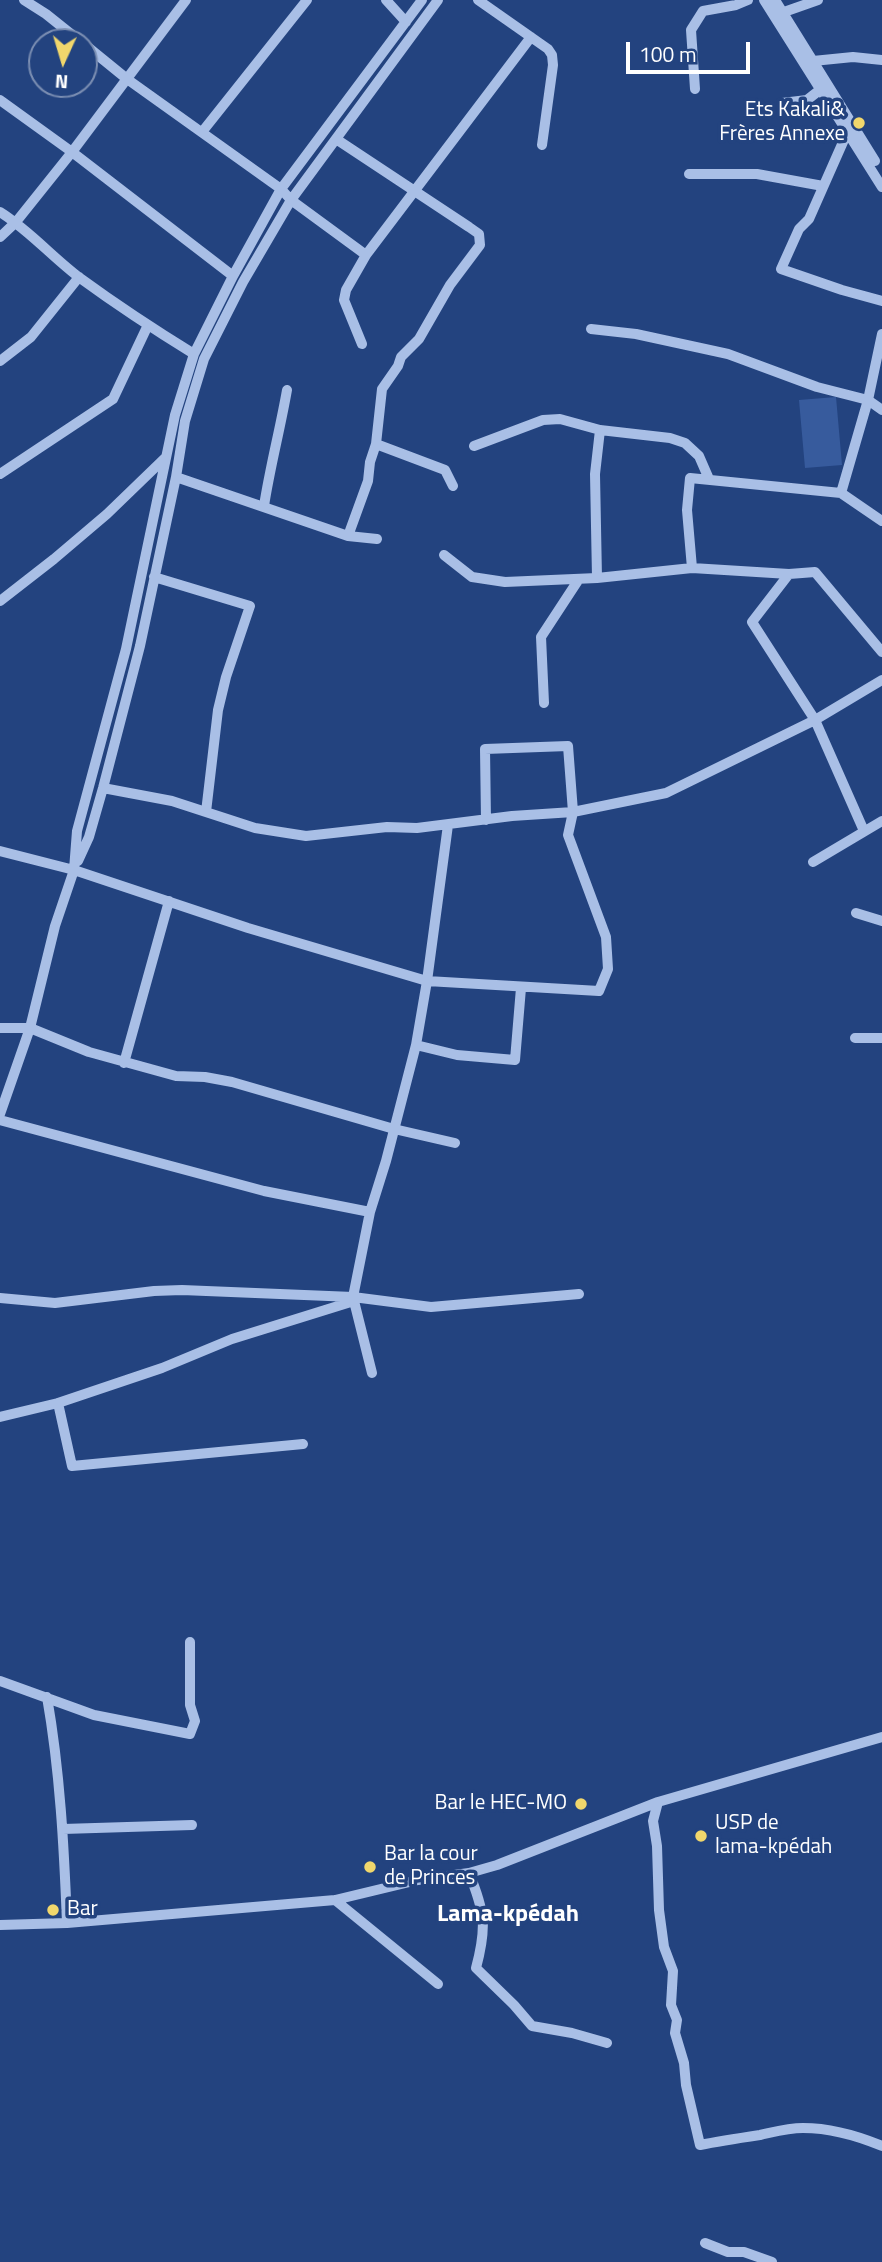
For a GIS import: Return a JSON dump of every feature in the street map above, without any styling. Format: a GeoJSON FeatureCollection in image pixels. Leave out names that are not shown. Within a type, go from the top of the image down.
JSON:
{"type":"FeatureCollection","features":[{"type":"Feature","properties":{"kind":"street"},"geometry":{"type":"LineString","coordinates":[[24,0],[64,28]]}},
{"type":"Feature","properties":{"kind":"street"},"geometry":{"type":"LineString","coordinates":[[0,237],[16,222],[72,152],[186,0]]}},
{"type":"Feature","properties":{"kind":"street"},"geometry":{"type":"LineString","coordinates":[[202,132],[307,0]]}},
{"type":"Feature","properties":{"kind":"street"},"geometry":{"type":"LineString","coordinates":[[386,0],[405,22]]}},
{"type":"Feature","properties":{"kind":"street"},"geometry":{"type":"LineString","coordinates":[[74,870],[77,831],[126,649],[175,415],[194,354],[281,189],[422,0]]}},
{"type":"Feature","properties":{"kind":"street"},"geometry":{"type":"LineString","coordinates":[[0,1114],[30,1028],[55,926],[74,870],[89,837],[103,788],[140,646],[176,477],[185,421],[204,359],[243,282],[291,200],[438,0]]}},
{"type":"Feature","properties":{"kind":"street"},"geometry":{"type":"LineString","coordinates":[[478,0],[548,49],[554,65],[542,145]]}},
{"type":"Feature","properties":{"kind":"street"},"geometry":{"type":"LineString","coordinates":[[695,89],[691,30],[703,11],[748,0]]}},
{"type":"Feature","properties":{"kind":"street"},"geometry":{"type":"LineString","coordinates":[[764,0],[882,187]]}},
{"type":"Feature","properties":{"kind":"street"},"geometry":{"type":"LineString","coordinates":[[775,0],[880,166]]}},
{"type":"Feature","properties":{"kind":"street"},"geometry":{"type":"LineString","coordinates":[[784,12],[818,0]]}},
{"type":"Feature","properties":{"kind":"street"},"geometry":{"type":"LineString","coordinates":[[362,344],[344,300],[346,290],[366,255],[531,37]]}},
{"type":"Feature","properties":{"kind":"street"},"geometry":{"type":"LineString","coordinates":[[98,55],[281,189],[291,200],[366,255]]}},
{"type":"Feature","properties":{"kind":"street"},"geometry":{"type":"LineString","coordinates":[[813,61],[853,57],[882,60]]}},
{"type":"Feature","properties":{"kind":"street"},"geometry":{"type":"LineString","coordinates":[[782,103],[807,100],[821,89]]}},
{"type":"Feature","properties":{"kind":"street"},"geometry":{"type":"LineString","coordinates":[[0,100],[233,276]]}},
{"type":"Feature","properties":{"kind":"street"},"geometry":{"type":"LineString","coordinates":[[846,133],[809,219],[799,229],[781,269],[842,290],[882,300]]}},
{"type":"Feature","properties":{"kind":"street"},"geometry":{"type":"LineString","coordinates":[[335,139],[479,234],[480,245],[450,285],[419,339],[401,357],[398,366],[382,388],[376,444],[366,489],[348,536]]}},
{"type":"Feature","properties":{"kind":"street"},"geometry":{"type":"LineString","coordinates":[[690,174],[757,174],[823,186]]}},
{"type":"Feature","properties":{"kind":"street"},"geometry":{"type":"LineString","coordinates":[[0,212],[16,222],[79,277],[194,354]]}},
{"type":"Feature","properties":{"kind":"street"},"geometry":{"type":"LineString","coordinates":[[0,361],[31,337],[79,277]]}},
{"type":"Feature","properties":{"kind":"street"},"geometry":{"type":"LineString","coordinates":[[0,474],[113,399],[148,325]]}},
{"type":"Feature","properties":{"kind":"street"},"geometry":{"type":"LineString","coordinates":[[591,329],[636,334],[728,354],[817,387],[868,400],[882,410]]}},
{"type":"Feature","properties":{"kind":"street"},"geometry":{"type":"LineString","coordinates":[[841,493],[868,400],[882,334]]}},
{"type":"Feature","properties":{"kind":"street"},"geometry":{"type":"LineString","coordinates":[[264,506],[287,390]]}},
{"type":"Feature","properties":{"kind":"street"},"geometry":{"type":"LineString","coordinates":[[474,446],[543,420],[560,419],[600,430],[670,438],[684,443],[699,456],[709,479]]}},
{"type":"Feature","properties":{"kind":"street"},"geometry":{"type":"LineString","coordinates":[[597,578],[595,474],[600,430]]}},
{"type":"Feature","properties":{"kind":"street"},"geometry":{"type":"LineString","coordinates":[[376,444],[445,470],[453,486]]}},
{"type":"Feature","properties":{"kind":"street"},"geometry":{"type":"LineString","coordinates":[[1,597],[86,532],[166,457]]}},
{"type":"Feature","properties":{"kind":"street"},"geometry":{"type":"LineString","coordinates":[[176,477],[348,536],[377,539]]}},
{"type":"Feature","properties":{"kind":"street"},"geometry":{"type":"LineString","coordinates":[[692,568],[687,510],[690,478],[841,493],[882,521]]}},
{"type":"Feature","properties":{"kind":"street"},"geometry":{"type":"LineString","coordinates":[[444,555],[472,577],[505,582],[597,578],[692,568],[789,574],[815,572],[882,652]]}},
{"type":"Feature","properties":{"kind":"street"},"geometry":{"type":"LineString","coordinates":[[789,574],[752,622],[815,720],[864,831]]}},
{"type":"Feature","properties":{"kind":"street"},"geometry":{"type":"LineString","coordinates":[[154,577],[250,606],[218,710],[206,812]]}},
{"type":"Feature","properties":{"kind":"street"},"geometry":{"type":"LineString","coordinates":[[544,703],[541,637],[579,579]]}},
{"type":"Feature","properties":{"kind":"street"},"geometry":{"type":"LineString","coordinates":[[103,788],[159,798],[255,828],[306,836],[573,812],[666,793],[815,720],[882,680]]}},
{"type":"Feature","properties":{"kind":"street"},"geometry":{"type":"LineString","coordinates":[[0,851],[74,870],[248,928],[427,981],[599,991],[608,969],[606,937],[568,835],[573,812],[568,746],[485,749],[486,820]]}},
{"type":"Feature","properties":{"kind":"street"},"geometry":{"type":"LineString","coordinates":[[813,862],[882,821]]}},
{"type":"Feature","properties":{"kind":"street"},"geometry":{"type":"LineString","coordinates":[[372,1373],[353,1299],[370,1212],[416,1045],[447,825]]}},
{"type":"Feature","properties":{"kind":"street"},"geometry":{"type":"LineString","coordinates":[[124,1063],[169,901]]}},
{"type":"Feature","properties":{"kind":"street"},"geometry":{"type":"LineString","coordinates":[[856,913],[882,921]]}},
{"type":"Feature","properties":{"kind":"street"},"geometry":{"type":"LineString","coordinates":[[416,1045],[457,1055],[515,1060],[521,988]]}},
{"type":"Feature","properties":{"kind":"street"},"geometry":{"type":"LineString","coordinates":[[0,1027],[30,1028],[124,1063],[176,1076],[232,1082],[394,1129],[455,1143]]}},
{"type":"Feature","properties":{"kind":"street"},"geometry":{"type":"LineString","coordinates":[[855,1038],[882,1038]]}},
{"type":"Feature","properties":{"kind":"street"},"geometry":{"type":"LineString","coordinates":[[0,1120],[264,1191],[370,1212]]}},
{"type":"Feature","properties":{"kind":"street"},"geometry":{"type":"LineString","coordinates":[[0,1298],[55,1303],[182,1290],[353,1299],[431,1307],[579,1294]]}},
{"type":"Feature","properties":{"kind":"street"},"geometry":{"type":"LineString","coordinates":[[0,1417],[58,1403],[162,1368],[244,1335],[353,1299]]}},
{"type":"Feature","properties":{"kind":"street"},"geometry":{"type":"LineString","coordinates":[[58,1403],[72,1466],[303,1444]]}},
{"type":"Feature","properties":{"kind":"street"},"geometry":{"type":"LineString","coordinates":[[0,1681],[94,1715],[190,1734],[195,1721],[190,1705],[190,1642]]}},
{"type":"Feature","properties":{"kind":"street"},"geometry":{"type":"LineString","coordinates":[[47,1697],[55,1744],[67,1923]]}},
{"type":"Feature","properties":{"kind":"street"},"geometry":{"type":"LineString","coordinates":[[0,1925],[67,1923],[335,1900],[418,1880],[469,1873],[497,1866],[657,1802],[882,1737]]}},
{"type":"Feature","properties":{"kind":"street"},"geometry":{"type":"LineString","coordinates":[[657,1802],[653,1821],[657,1846],[659,1910],[664,1947],[673,1971],[671,2005],[677,2020],[675,2033],[684,2063],[686,2085],[700,2145],[777,2130],[803,2128],[863,2138],[882,2146]]}},
{"type":"Feature","properties":{"kind":"street"},"geometry":{"type":"LineString","coordinates":[[62,1829],[192,1825]]}},
{"type":"Feature","properties":{"kind":"street"},"geometry":{"type":"LineString","coordinates":[[469,1873],[484,1912],[484,1938],[476,1968],[532,2026],[607,2043]]}},
{"type":"Feature","properties":{"kind":"street"},"geometry":{"type":"LineString","coordinates":[[335,1900],[438,1984]]}},
{"type":"Feature","properties":{"kind":"street"},"geometry":{"type":"LineString","coordinates":[[705,2243],[728,2252],[744,2252],[772,2262]]}},
{"type":"Feature","properties":{"kind":"shaded area"},"geometry":{"type":"Polygon","coordinates":[[[836,397],[842,465],[805,468],[799,400],[836,397]]]}},
{"type":"Feature","properties":{"kind":"place","name":"Ets Kakali& Frères Annexe"},"geometry":{"type":"Point","coordinates":[859,123]}},
{"type":"Feature","properties":{"kind":"place","name":"Bar le HEC-MO"},"geometry":{"type":"Point","coordinates":[581,1804]}},
{"type":"Feature","properties":{"kind":"place","name":"USP de lama-kpédah"},"geometry":{"type":"Point","coordinates":[701,1836]}},
{"type":"Feature","properties":{"kind":"place","name":"Bar la cour de Princes"},"geometry":{"type":"Point","coordinates":[370,1867]}},
{"type":"Feature","properties":{"kind":"place","name":"Bar"},"geometry":{"type":"Point","coordinates":[53,1910]}},
{"type":"Feature","properties":{"kind":"district","name":"Lama-kpédah"},"geometry":{"type":"Point","coordinates":[508,1915]}}]}
